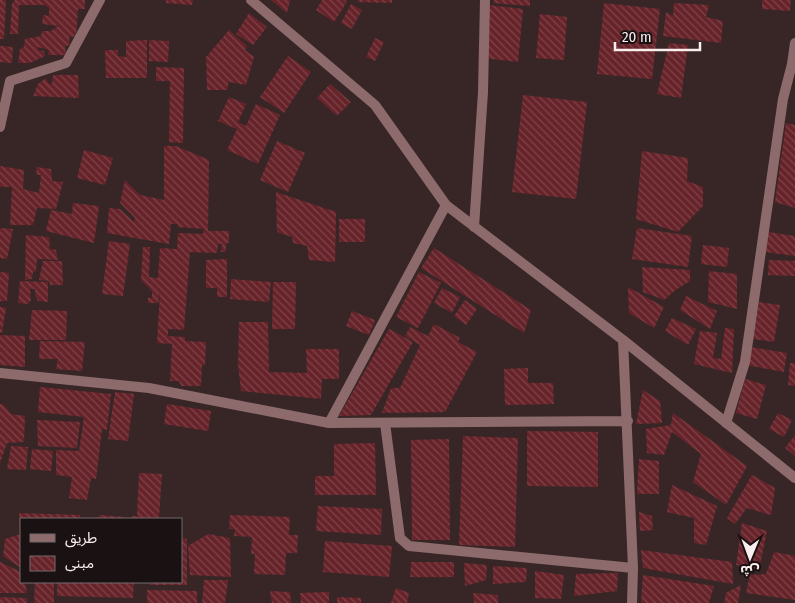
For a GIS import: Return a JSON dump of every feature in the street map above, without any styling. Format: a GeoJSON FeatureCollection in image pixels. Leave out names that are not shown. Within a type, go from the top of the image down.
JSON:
{"type":"FeatureCollection","features":[{"type":"Feature","properties":{"kind":"street"},"geometry":{"type":"LineString","coordinates":[[0,128],[5,80],[66,63],[100,0]]}},
{"type":"Feature","properties":{"kind":"street"},"geometry":{"type":"LineString","coordinates":[[251,0],[375,105],[446,205],[623,340],[795,478]]}},
{"type":"Feature","properties":{"kind":"street"},"geometry":{"type":"LineString","coordinates":[[474,226],[485,0]]}},
{"type":"Feature","properties":{"kind":"street"},"geometry":{"type":"LineString","coordinates":[[726,423],[745,362],[783,99],[795,43]]}},
{"type":"Feature","properties":{"kind":"street"},"geometry":{"type":"LineString","coordinates":[[329,423],[446,205]]}},
{"type":"Feature","properties":{"kind":"street"},"geometry":{"type":"LineString","coordinates":[[623,340],[628,421],[633,568],[632,603]]}},
{"type":"Feature","properties":{"kind":"street"},"geometry":{"type":"LineString","coordinates":[[0,373],[149,388],[329,423],[628,421]]}},
{"type":"Feature","properties":{"kind":"street"},"geometry":{"type":"LineString","coordinates":[[385,423],[400,538],[409,546],[633,568]]}},
{"type":"Feature","properties":{"kind":"building"},"geometry":{"type":"Polygon","coordinates":[[[0,0],[6,0],[4,39],[0,39],[0,0]]]}},
{"type":"Feature","properties":{"kind":"building"},"geometry":{"type":"Polygon","coordinates":[[[15,0],[85,0],[85,9],[78,9],[76,36],[69,37],[70,45],[65,46],[66,55],[48,55],[49,50],[38,47],[38,50],[44,51],[45,56],[30,63],[18,63],[20,49],[24,47],[25,39],[41,36],[42,31],[51,31],[58,26],[42,24],[43,15],[49,16],[49,8],[45,5],[19,5],[18,34],[10,34],[12,3],[15,0]]]}},
{"type":"Feature","properties":{"kind":"building"},"geometry":{"type":"Polygon","coordinates":[[[166,0],[193,0],[192,5],[166,3],[166,0]]]}},
{"type":"Feature","properties":{"kind":"building"},"geometry":{"type":"Polygon","coordinates":[[[271,0],[290,0],[287,13],[271,0]]]}},
{"type":"Feature","properties":{"kind":"building"},"geometry":{"type":"Polygon","coordinates":[[[322,0],[345,0],[347,2],[334,22],[316,10],[322,0]]]}},
{"type":"Feature","properties":{"kind":"building"},"geometry":{"type":"Polygon","coordinates":[[[358,0],[392,0],[392,3],[358,2],[358,0]]]}},
{"type":"Feature","properties":{"kind":"building"},"geometry":{"type":"Polygon","coordinates":[[[494,0],[530,0],[530,6],[493,3],[494,0]]]}},
{"type":"Feature","properties":{"kind":"building"},"geometry":{"type":"Polygon","coordinates":[[[762,0],[791,0],[790,11],[762,9],[762,0]]]}},
{"type":"Feature","properties":{"kind":"building"},"geometry":{"type":"Polygon","coordinates":[[[604,3],[660,9],[652,79],[597,74],[604,3]]]}},
{"type":"Feature","properties":{"kind":"building"},"geometry":{"type":"Polygon","coordinates":[[[674,3],[709,5],[706,17],[723,21],[721,43],[663,36],[666,12],[673,16],[674,3]]]}},
{"type":"Feature","properties":{"kind":"building"},"geometry":{"type":"Polygon","coordinates":[[[351,4],[362,10],[352,29],[341,23],[351,4]]]}},
{"type":"Feature","properties":{"kind":"building"},"geometry":{"type":"Polygon","coordinates":[[[488,5],[523,9],[518,62],[482,58],[488,5]]]}},
{"type":"Feature","properties":{"kind":"building"},"geometry":{"type":"Polygon","coordinates":[[[249,13],[267,27],[253,45],[236,34],[249,13]]]}},
{"type":"Feature","properties":{"kind":"building"},"geometry":{"type":"Polygon","coordinates":[[[540,14],[567,17],[564,60],[536,58],[540,14]]]}},
{"type":"Feature","properties":{"kind":"building"},"geometry":{"type":"Polygon","coordinates":[[[229,30],[247,46],[245,50],[254,57],[246,85],[229,82],[227,90],[207,90],[206,57],[229,30]]]}},
{"type":"Feature","properties":{"kind":"building"},"geometry":{"type":"Polygon","coordinates":[[[375,38],[384,42],[375,61],[366,57],[375,38]]]}},
{"type":"Feature","properties":{"kind":"building"},"geometry":{"type":"Polygon","coordinates":[[[147,40],[147,78],[106,78],[105,50],[118,50],[118,56],[126,57],[126,41],[147,40]]]}},
{"type":"Feature","properties":{"kind":"building"},"geometry":{"type":"Polygon","coordinates":[[[149,40],[169,41],[168,62],[149,61],[149,40]]]}},
{"type":"Feature","properties":{"kind":"building"},"geometry":{"type":"Polygon","coordinates":[[[669,43],[688,45],[681,98],[657,94],[669,43]]]}},
{"type":"Feature","properties":{"kind":"building"},"geometry":{"type":"Polygon","coordinates":[[[0,46],[13,47],[12,63],[0,62],[0,46]]]}},
{"type":"Feature","properties":{"kind":"building"},"geometry":{"type":"Polygon","coordinates":[[[288,56],[311,72],[284,113],[260,97],[288,56]]]}},
{"type":"Feature","properties":{"kind":"building"},"geometry":{"type":"Polygon","coordinates":[[[156,67],[184,68],[183,143],[169,142],[170,81],[156,81],[156,67]]]}},
{"type":"Feature","properties":{"kind":"building"},"geometry":{"type":"Polygon","coordinates":[[[53,75],[78,75],[79,98],[33,96],[38,84],[46,78],[48,83],[52,84],[53,75]]]}},
{"type":"Feature","properties":{"kind":"building"},"geometry":{"type":"Polygon","coordinates":[[[330,84],[351,102],[337,116],[317,98],[330,84]]]}},
{"type":"Feature","properties":{"kind":"building"},"geometry":{"type":"Polygon","coordinates":[[[523,95],[587,102],[576,199],[512,192],[523,95]]]}},
{"type":"Feature","properties":{"kind":"building"},"geometry":{"type":"Polygon","coordinates":[[[229,97],[246,104],[238,122],[246,126],[256,104],[280,115],[258,164],[227,150],[237,129],[218,121],[229,97]]]}},
{"type":"Feature","properties":{"kind":"building"},"geometry":{"type":"Polygon","coordinates":[[[786,123],[795,125],[795,208],[775,202],[786,123]]]}},
{"type":"Feature","properties":{"kind":"building"},"geometry":{"type":"Polygon","coordinates":[[[277,141],[305,153],[288,192],[260,180],[277,141]]]}},
{"type":"Feature","properties":{"kind":"building"},"geometry":{"type":"Polygon","coordinates":[[[164,146],[176,146],[209,160],[208,231],[229,231],[229,243],[226,243],[226,252],[221,252],[222,244],[218,244],[217,253],[190,252],[184,330],[168,329],[168,336],[185,337],[185,341],[206,342],[205,365],[202,365],[201,386],[181,386],[179,381],[170,381],[172,344],[157,343],[160,291],[158,303],[148,303],[148,298],[152,298],[152,291],[141,280],[143,247],[150,247],[149,277],[158,278],[160,248],[177,249],[178,233],[203,234],[204,229],[178,227],[177,224],[171,224],[169,244],[107,233],[109,208],[120,209],[134,222],[135,218],[120,203],[125,180],[140,195],[164,200],[164,146]]]}},
{"type":"Feature","properties":{"kind":"building"},"geometry":{"type":"Polygon","coordinates":[[[84,150],[113,158],[105,185],[77,178],[84,150]]]}},
{"type":"Feature","properties":{"kind":"building"},"geometry":{"type":"Polygon","coordinates":[[[642,151],[688,158],[687,181],[703,187],[703,206],[678,232],[636,219],[642,151]]]}},
{"type":"Feature","properties":{"kind":"building"},"geometry":{"type":"Polygon","coordinates":[[[0,166],[24,170],[23,189],[39,193],[41,175],[37,175],[36,167],[51,169],[52,181],[63,182],[56,209],[37,208],[33,225],[10,225],[12,187],[0,187],[0,166]]]}},
{"type":"Feature","properties":{"kind":"building"},"geometry":{"type":"Polygon","coordinates":[[[276,192],[336,212],[335,262],[309,260],[307,246],[293,243],[292,237],[277,232],[276,192]]]}},
{"type":"Feature","properties":{"kind":"building"},"geometry":{"type":"Polygon","coordinates":[[[73,203],[99,206],[94,243],[46,231],[51,210],[72,214],[73,203]]]}},
{"type":"Feature","properties":{"kind":"building"},"geometry":{"type":"Polygon","coordinates":[[[339,219],[365,219],[365,242],[339,242],[339,219]]]}},
{"type":"Feature","properties":{"kind":"building"},"geometry":{"type":"Polygon","coordinates":[[[0,228],[13,229],[7,259],[0,258],[0,228]]]}},
{"type":"Feature","properties":{"kind":"building"},"geometry":{"type":"Polygon","coordinates":[[[637,228],[692,236],[688,267],[632,259],[637,228]]]}},
{"type":"Feature","properties":{"kind":"building"},"geometry":{"type":"Polygon","coordinates":[[[768,232],[795,236],[795,256],[765,252],[768,232]]]}},
{"type":"Feature","properties":{"kind":"building"},"geometry":{"type":"Polygon","coordinates":[[[26,235],[49,237],[50,249],[56,250],[58,260],[37,259],[36,271],[33,272],[32,279],[25,280],[26,235]]]}},
{"type":"Feature","properties":{"kind":"building"},"geometry":{"type":"Polygon","coordinates":[[[109,241],[130,244],[123,296],[102,294],[109,241]]]}},
{"type":"Feature","properties":{"kind":"building"},"geometry":{"type":"Polygon","coordinates":[[[703,245],[729,248],[727,267],[701,264],[703,245]]]}},
{"type":"Feature","properties":{"kind":"building"},"geometry":{"type":"Polygon","coordinates":[[[434,248],[531,310],[524,333],[421,268],[434,248]]]}},
{"type":"Feature","properties":{"kind":"building"},"geometry":{"type":"Polygon","coordinates":[[[227,259],[227,297],[217,297],[217,288],[206,288],[206,260],[227,259]]]}},
{"type":"Feature","properties":{"kind":"building"},"geometry":{"type":"Polygon","coordinates":[[[769,260],[795,261],[795,276],[768,275],[769,260]]]}},
{"type":"Feature","properties":{"kind":"building"},"geometry":{"type":"Polygon","coordinates":[[[43,261],[62,261],[63,285],[50,285],[49,281],[39,280],[43,261]]]}},
{"type":"Feature","properties":{"kind":"building"},"geometry":{"type":"Polygon","coordinates":[[[642,267],[690,270],[690,281],[664,300],[643,292],[642,267]]]}},
{"type":"Feature","properties":{"kind":"building"},"geometry":{"type":"Polygon","coordinates":[[[709,271],[737,274],[737,309],[708,302],[709,271]]]}},
{"type":"Feature","properties":{"kind":"building"},"geometry":{"type":"Polygon","coordinates":[[[0,272],[9,273],[7,301],[0,301],[0,272]]]}},
{"type":"Feature","properties":{"kind":"building"},"geometry":{"type":"Polygon","coordinates":[[[419,272],[441,283],[418,328],[396,317],[419,272]]]}},
{"type":"Feature","properties":{"kind":"building"},"geometry":{"type":"Polygon","coordinates":[[[231,279],[271,282],[269,302],[230,299],[231,279]]]}},
{"type":"Feature","properties":{"kind":"building"},"geometry":{"type":"Polygon","coordinates":[[[20,281],[48,282],[48,302],[38,301],[35,289],[30,289],[31,300],[28,304],[18,303],[20,281]]]}},
{"type":"Feature","properties":{"kind":"building"},"geometry":{"type":"Polygon","coordinates":[[[273,282],[296,282],[295,329],[272,329],[273,282]]]}},
{"type":"Feature","properties":{"kind":"building"},"geometry":{"type":"Polygon","coordinates":[[[628,287],[664,307],[654,328],[629,313],[628,287]]]}},
{"type":"Feature","properties":{"kind":"building"},"geometry":{"type":"Polygon","coordinates":[[[442,288],[460,297],[452,313],[434,303],[442,288]]]}},
{"type":"Feature","properties":{"kind":"building"},"geometry":{"type":"Polygon","coordinates":[[[686,296],[717,311],[710,329],[680,310],[686,296]]]}},
{"type":"Feature","properties":{"kind":"building"},"geometry":{"type":"Polygon","coordinates":[[[465,300],[477,309],[466,325],[454,316],[465,300]]]}},
{"type":"Feature","properties":{"kind":"building"},"geometry":{"type":"Polygon","coordinates":[[[759,302],[780,305],[774,342],[753,339],[759,302]]]}},
{"type":"Feature","properties":{"kind":"building"},"geometry":{"type":"Polygon","coordinates":[[[0,307],[6,308],[2,333],[0,332],[0,307]]]}},
{"type":"Feature","properties":{"kind":"building"},"geometry":{"type":"Polygon","coordinates":[[[32,310],[67,311],[66,340],[29,340],[32,310]]]}},
{"type":"Feature","properties":{"kind":"building"},"geometry":{"type":"Polygon","coordinates":[[[352,311],[375,320],[369,335],[346,326],[352,311]]]}},
{"type":"Feature","properties":{"kind":"building"},"geometry":{"type":"Polygon","coordinates":[[[672,318],[696,329],[688,345],[665,331],[672,318]]]}},
{"type":"Feature","properties":{"kind":"building"},"geometry":{"type":"Polygon","coordinates":[[[239,322],[268,322],[269,372],[307,373],[306,349],[339,349],[339,379],[322,379],[321,399],[241,391],[238,364],[239,322]]]}},
{"type":"Feature","properties":{"kind":"building"},"geometry":{"type":"Polygon","coordinates":[[[434,324],[460,338],[458,342],[477,352],[445,412],[382,413],[391,388],[400,388],[420,345],[405,336],[410,327],[428,336],[434,324]]]}},
{"type":"Feature","properties":{"kind":"building"},"geometry":{"type":"Polygon","coordinates":[[[725,328],[734,329],[732,373],[694,364],[700,331],[717,333],[713,358],[721,359],[725,328]]]}},
{"type":"Feature","properties":{"kind":"building"},"geometry":{"type":"Polygon","coordinates":[[[389,329],[413,342],[371,415],[339,416],[389,329]]]}},
{"type":"Feature","properties":{"kind":"building"},"geometry":{"type":"Polygon","coordinates":[[[0,335],[25,336],[25,367],[0,365],[0,335]]]}},
{"type":"Feature","properties":{"kind":"building"},"geometry":{"type":"Polygon","coordinates":[[[40,341],[85,342],[82,371],[56,369],[58,359],[39,359],[40,341]]]}},
{"type":"Feature","properties":{"kind":"building"},"geometry":{"type":"Polygon","coordinates":[[[750,347],[787,353],[784,372],[746,365],[750,347]]]}},
{"type":"Feature","properties":{"kind":"building"},"geometry":{"type":"Polygon","coordinates":[[[790,363],[795,363],[795,386],[788,385],[790,363]]]}},
{"type":"Feature","properties":{"kind":"building"},"geometry":{"type":"Polygon","coordinates":[[[528,368],[528,383],[553,383],[554,404],[505,405],[504,369],[528,368]]]}},
{"type":"Feature","properties":{"kind":"building"},"geometry":{"type":"Polygon","coordinates":[[[745,379],[766,385],[757,419],[736,413],[745,379]]]}},
{"type":"Feature","properties":{"kind":"building"},"geometry":{"type":"Polygon","coordinates":[[[40,387],[111,394],[107,430],[102,429],[96,479],[91,478],[87,500],[69,498],[72,477],[56,475],[56,450],[79,451],[84,417],[38,412],[40,387]]]}},
{"type":"Feature","properties":{"kind":"building"},"geometry":{"type":"Polygon","coordinates":[[[643,390],[660,401],[662,423],[636,424],[643,390]]]}},
{"type":"Feature","properties":{"kind":"building"},"geometry":{"type":"Polygon","coordinates":[[[115,392],[134,394],[128,441],[108,439],[115,392]]]}},
{"type":"Feature","properties":{"kind":"building"},"geometry":{"type":"Polygon","coordinates":[[[0,404],[3,404],[11,414],[25,416],[24,442],[7,443],[0,463],[0,404]]]}},
{"type":"Feature","properties":{"kind":"building"},"geometry":{"type":"Polygon","coordinates":[[[167,404],[211,411],[208,431],[164,424],[167,404]]]}},
{"type":"Feature","properties":{"kind":"building"},"geometry":{"type":"Polygon","coordinates":[[[673,413],[747,466],[726,505],[693,482],[701,454],[672,432],[664,455],[647,453],[646,429],[671,425],[673,413]]]}},
{"type":"Feature","properties":{"kind":"building"},"geometry":{"type":"Polygon","coordinates":[[[778,413],[792,420],[784,437],[769,429],[778,413]]]}},
{"type":"Feature","properties":{"kind":"building"},"geometry":{"type":"Polygon","coordinates":[[[37,420],[80,422],[77,448],[38,446],[37,420]]]}},
{"type":"Feature","properties":{"kind":"building"},"geometry":{"type":"Polygon","coordinates":[[[527,431],[598,432],[598,487],[527,486],[527,431]]]}},
{"type":"Feature","properties":{"kind":"building"},"geometry":{"type":"Polygon","coordinates":[[[795,435],[795,456],[785,448],[795,435]]]}},
{"type":"Feature","properties":{"kind":"building"},"geometry":{"type":"Polygon","coordinates":[[[463,436],[518,438],[515,547],[459,545],[463,436]]]}},
{"type":"Feature","properties":{"kind":"building"},"geometry":{"type":"Polygon","coordinates":[[[449,439],[450,540],[412,540],[411,440],[449,439]]]}},
{"type":"Feature","properties":{"kind":"building"},"geometry":{"type":"Polygon","coordinates":[[[375,443],[376,495],[315,495],[315,476],[334,476],[334,444],[375,443]]]}},
{"type":"Feature","properties":{"kind":"building"},"geometry":{"type":"Polygon","coordinates":[[[11,446],[28,447],[26,470],[7,469],[11,446]]]}},
{"type":"Feature","properties":{"kind":"building"},"geometry":{"type":"Polygon","coordinates":[[[32,449],[53,451],[51,471],[30,469],[32,449]]]}},
{"type":"Feature","properties":{"kind":"building"},"geometry":{"type":"Polygon","coordinates":[[[639,459],[659,461],[659,494],[637,494],[639,459]]]}},
{"type":"Feature","properties":{"kind":"building"},"geometry":{"type":"Polygon","coordinates":[[[139,473],[162,474],[159,518],[132,518],[132,516],[137,516],[139,473]]]}},
{"type":"Feature","properties":{"kind":"building"},"geometry":{"type":"Polygon","coordinates":[[[752,475],[775,488],[771,515],[747,508],[735,524],[727,518],[752,475]]]}},
{"type":"Feature","properties":{"kind":"building"},"geometry":{"type":"Polygon","coordinates":[[[672,485],[717,506],[706,545],[694,543],[694,518],[667,512],[672,485]]]}},
{"type":"Feature","properties":{"kind":"building"},"geometry":{"type":"Polygon","coordinates":[[[318,506],[382,509],[381,535],[316,531],[318,506]]]}},
{"type":"Feature","properties":{"kind":"building"},"geometry":{"type":"Polygon","coordinates":[[[639,512],[652,516],[653,530],[640,531],[639,512]]]}},
{"type":"Feature","properties":{"kind":"building"},"geometry":{"type":"Polygon","coordinates":[[[19,513],[80,515],[80,518],[20,518],[20,529],[19,513]]]}},
{"type":"Feature","properties":{"kind":"building"},"geometry":{"type":"Polygon","coordinates":[[[100,515],[124,517],[124,518],[98,518],[100,515]]]}},
{"type":"Feature","properties":{"kind":"building"},"geometry":{"type":"Polygon","coordinates":[[[230,515],[290,517],[289,535],[298,535],[297,553],[286,553],[285,575],[254,574],[255,554],[251,554],[252,537],[234,536],[235,529],[229,529],[230,515]]]}},
{"type":"Feature","properties":{"kind":"building"},"geometry":{"type":"Polygon","coordinates":[[[742,523],[767,531],[759,570],[736,565],[742,523]]]}},
{"type":"Feature","properties":{"kind":"building"},"geometry":{"type":"Polygon","coordinates":[[[20,534],[20,567],[3,556],[5,539],[20,534]]]}},
{"type":"Feature","properties":{"kind":"building"},"geometry":{"type":"Polygon","coordinates":[[[208,534],[230,538],[231,577],[190,575],[188,546],[208,534]]]}},
{"type":"Feature","properties":{"kind":"building"},"geometry":{"type":"Polygon","coordinates":[[[182,538],[187,539],[187,585],[150,585],[150,583],[182,583],[182,538]]]}},
{"type":"Feature","properties":{"kind":"building"},"geometry":{"type":"Polygon","coordinates":[[[325,541],[392,546],[389,577],[323,572],[325,541]]]}},
{"type":"Feature","properties":{"kind":"building"},"geometry":{"type":"Polygon","coordinates":[[[641,550],[732,562],[733,584],[643,568],[641,550]]]}},
{"type":"Feature","properties":{"kind":"building"},"geometry":{"type":"Polygon","coordinates":[[[774,552],[795,556],[795,600],[746,593],[750,575],[766,574],[774,552]]]}},
{"type":"Feature","properties":{"kind":"building"},"geometry":{"type":"Polygon","coordinates":[[[0,562],[20,572],[20,583],[25,583],[27,593],[0,593],[0,562]]]}},
{"type":"Feature","properties":{"kind":"building"},"geometry":{"type":"Polygon","coordinates":[[[411,562],[454,562],[454,577],[410,577],[411,562]]]}},
{"type":"Feature","properties":{"kind":"building"},"geometry":{"type":"Polygon","coordinates":[[[464,563],[487,565],[486,580],[465,586],[464,563]]]}},
{"type":"Feature","properties":{"kind":"building"},"geometry":{"type":"Polygon","coordinates":[[[493,566],[527,568],[526,582],[493,584],[493,566]]]}},
{"type":"Feature","properties":{"kind":"building"},"geometry":{"type":"Polygon","coordinates":[[[535,571],[564,575],[561,599],[535,598],[535,571]]]}},
{"type":"Feature","properties":{"kind":"building"},"geometry":{"type":"Polygon","coordinates":[[[618,573],[617,591],[574,596],[576,574],[618,573]]]}},
{"type":"Feature","properties":{"kind":"building"},"geometry":{"type":"Polygon","coordinates":[[[643,575],[714,586],[709,603],[645,603],[641,602],[643,575]]]}},
{"type":"Feature","properties":{"kind":"building"},"geometry":{"type":"Polygon","coordinates":[[[204,580],[228,580],[225,603],[202,603],[204,580]]]}},
{"type":"Feature","properties":{"kind":"building"},"geometry":{"type":"Polygon","coordinates":[[[35,583],[54,583],[54,603],[34,603],[35,583]]]}},
{"type":"Feature","properties":{"kind":"building"},"geometry":{"type":"Polygon","coordinates":[[[57,583],[134,583],[133,598],[57,596],[57,583]]]}},
{"type":"Feature","properties":{"kind":"building"},"geometry":{"type":"Polygon","coordinates":[[[741,585],[738,603],[724,603],[726,593],[741,585]]]}},
{"type":"Feature","properties":{"kind":"building"},"geometry":{"type":"Polygon","coordinates":[[[396,588],[409,593],[407,603],[391,603],[396,588]]]}},
{"type":"Feature","properties":{"kind":"building"},"geometry":{"type":"Polygon","coordinates":[[[147,590],[197,591],[197,603],[147,603],[147,590]]]}},
{"type":"Feature","properties":{"kind":"building"},"geometry":{"type":"Polygon","coordinates":[[[270,591],[290,592],[291,603],[272,603],[270,591]]]}},
{"type":"Feature","properties":{"kind":"building"},"geometry":{"type":"Polygon","coordinates":[[[329,592],[329,603],[301,603],[300,593],[329,592]]]}},
{"type":"Feature","properties":{"kind":"building"},"geometry":{"type":"Polygon","coordinates":[[[473,593],[498,595],[498,603],[474,603],[473,593]]]}},
{"type":"Feature","properties":{"kind":"building"},"geometry":{"type":"Polygon","coordinates":[[[0,597],[27,598],[27,603],[0,603],[0,597]]]}},
{"type":"Feature","properties":{"kind":"building"},"geometry":{"type":"Polygon","coordinates":[[[337,597],[361,598],[361,603],[337,603],[337,597]]]}}]}
